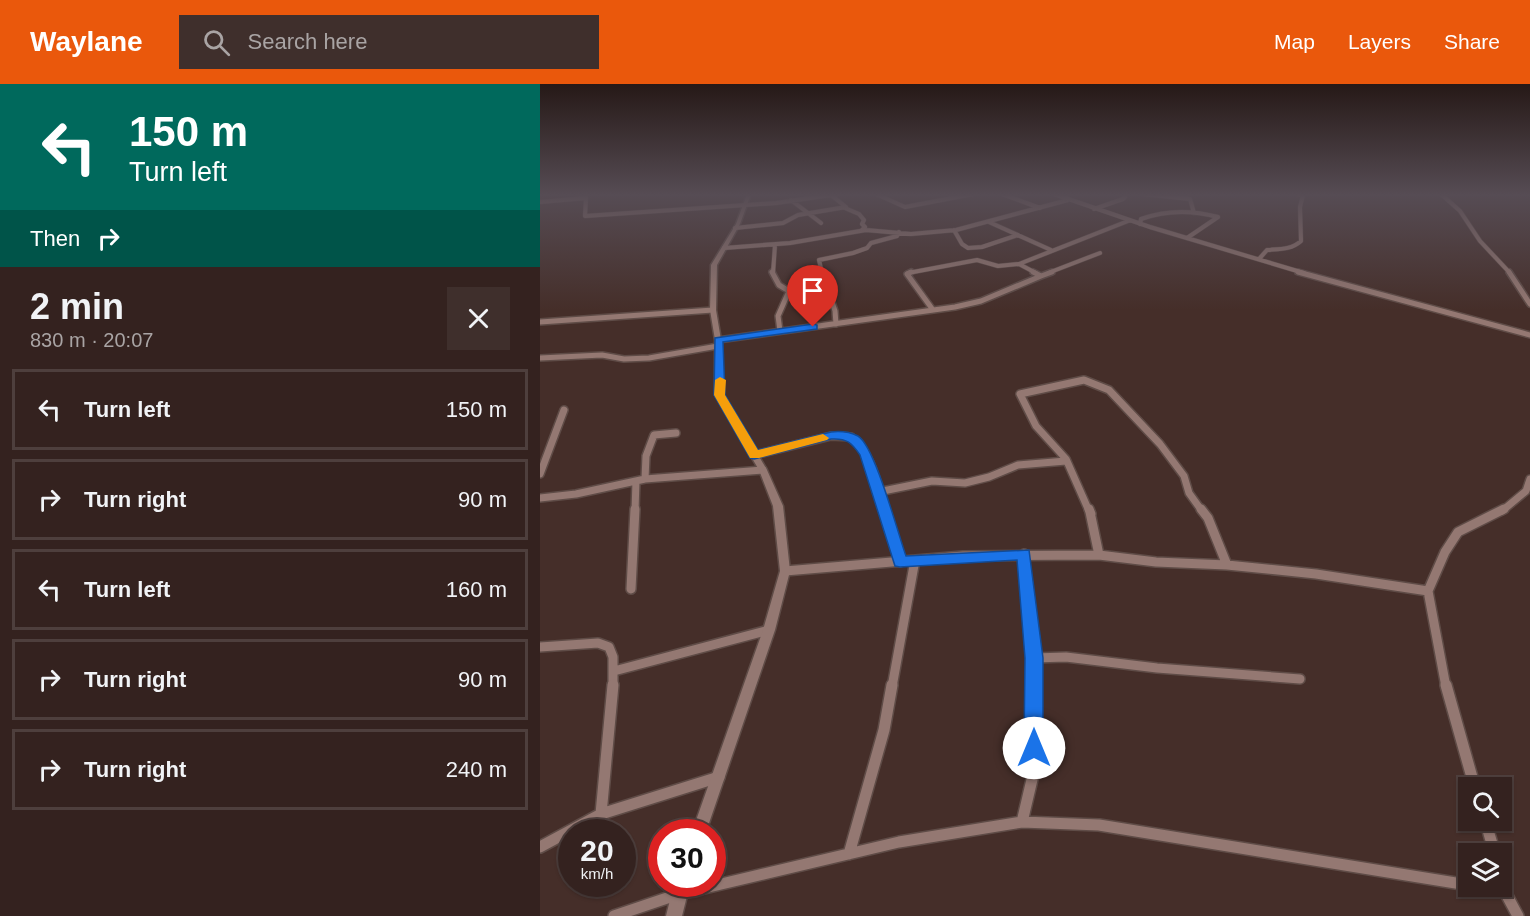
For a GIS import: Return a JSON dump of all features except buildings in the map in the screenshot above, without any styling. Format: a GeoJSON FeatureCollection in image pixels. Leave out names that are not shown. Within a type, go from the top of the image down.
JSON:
{"type":"FeatureCollection","features":[{"type":"Feature","properties":{"kind":"street"},"geometry":{"type":"LineString","coordinates":[[704,819],[770,630],[785,571],[778,506],[763,470],[719,395],[718,343],[713,310],[714,265],[732,233]]}},
{"type":"Feature","properties":{"kind":"street"},"geometry":{"type":"LineString","coordinates":[[724,248],[775,245],[846,233]]}},
{"type":"Feature","properties":{"kind":"street"},"geometry":{"type":"LineString","coordinates":[[836,324],[838,318],[827,291],[819,260],[861,251],[871,243],[897,236],[899,233]]}},
{"type":"Feature","properties":{"kind":"street"},"geometry":{"type":"LineString","coordinates":[[906,233],[928,233]]}},
{"type":"Feature","properties":{"kind":"street"},"geometry":{"type":"LineString","coordinates":[[956,233],[963,246],[968,248],[978,248],[1018,235]]}},
{"type":"Feature","properties":{"kind":"street"},"geometry":{"type":"LineString","coordinates":[[1013,233],[1052,250]]}},
{"type":"Feature","properties":{"kind":"street"},"geometry":{"type":"LineString","coordinates":[[933,310],[907,274],[909,272],[979,260],[998,266],[1019,264],[1096,233]]}},
{"type":"Feature","properties":{"kind":"street"},"geometry":{"type":"LineString","coordinates":[[1170,233],[1530,335]]}},
{"type":"Feature","properties":{"kind":"street"},"geometry":{"type":"LineString","coordinates":[[1187,238],[1195,233]]}},
{"type":"Feature","properties":{"kind":"street"},"geometry":{"type":"LineString","coordinates":[[1259,259],[1267,250],[1290,249],[1302,241],[1304,233]]}},
{"type":"Feature","properties":{"kind":"street"},"geometry":{"type":"LineString","coordinates":[[1474,233],[1506,267],[1530,304]]}},
{"type":"Feature","properties":{"kind":"street"},"geometry":{"type":"LineString","coordinates":[[775,245],[772,271],[778,285],[789,291],[778,315],[777,325],[780,331]]}},
{"type":"Feature","properties":{"kind":"street"},"geometry":{"type":"LineString","coordinates":[[540,358],[602,355],[624,359],[649,358],[780,331],[981,302],[1100,254]]}},
{"type":"Feature","properties":{"kind":"street"},"geometry":{"type":"LineString","coordinates":[[1019,264],[1041,276]]}},
{"type":"Feature","properties":{"kind":"street"},"geometry":{"type":"LineString","coordinates":[[540,322],[713,310]]}},
{"type":"Feature","properties":{"kind":"street"},"geometry":{"type":"LineString","coordinates":[[1099,555],[1091,514],[1073,479],[1066,459],[1036,426],[1020,394],[1084,380],[1109,390],[1160,444],[1184,476],[1189,493],[1208,518],[1227,565]]}},
{"type":"Feature","properties":{"kind":"street"},"geometry":{"type":"LineString","coordinates":[[540,474],[564,410]]}},
{"type":"Feature","properties":{"kind":"street"},"geometry":{"type":"LineString","coordinates":[[631,589],[640,480],[648,447],[654,435],[676,433]]}},
{"type":"Feature","properties":{"kind":"street"},"geometry":{"type":"LineString","coordinates":[[754,455],[831,436],[846,436],[856,440],[866,455],[900,562]]}},
{"type":"Feature","properties":{"kind":"street"},"geometry":{"type":"LineString","coordinates":[[878,492],[932,481],[965,483],[989,477],[1018,465],[1066,459]]}},
{"type":"Feature","properties":{"kind":"street"},"geometry":{"type":"LineString","coordinates":[[540,498],[576,494],[640,480],[763,470]]}},
{"type":"Feature","properties":{"kind":"street"},"geometry":{"type":"LineString","coordinates":[[1472,777],[1446,687],[1428,591],[1445,552],[1458,532],[1499,513],[1526,491],[1530,479]]}},
{"type":"Feature","properties":{"kind":"street"},"geometry":{"type":"LineString","coordinates":[[785,571],[1024,554],[1099,555],[1156,562],[1227,565],[1352,579],[1428,591]]}},
{"type":"Feature","properties":{"kind":"street"},"geometry":{"type":"LineString","coordinates":[[1022,822],[1034,771],[1034,658],[1024,554]]}},
{"type":"Feature","properties":{"kind":"street"},"geometry":{"type":"LineString","coordinates":[[849,854],[884,730],[915,561]]}},
{"type":"Feature","properties":{"kind":"street"},"geometry":{"type":"LineString","coordinates":[[614,671],[770,630]]}},
{"type":"Feature","properties":{"kind":"street"},"geometry":{"type":"LineString","coordinates":[[540,647],[598,643],[609,647],[613,657],[614,671],[601,814]]}},
{"type":"Feature","properties":{"kind":"street"},"geometry":{"type":"LineString","coordinates":[[1034,658],[1066,657],[1157,668],[1300,679]]}},
{"type":"Feature","properties":{"kind":"street"},"geometry":{"type":"LineString","coordinates":[[540,847],[601,814],[720,777]]}},
{"type":"Feature","properties":{"kind":"street"},"geometry":{"type":"LineString","coordinates":[[726,879],[899,842],[1022,822],[1099,825],[1458,883]]}},
{"type":"Feature","properties":{"kind":"street"},"geometry":{"type":"LineString","coordinates":[[614,916],[660,897]]}},
{"type":"Feature","properties":{"kind":"street"},"geometry":{"type":"LineString","coordinates":[[674,916],[678,897]]}},
{"type":"Feature","properties":{"kind":"street"},"geometry":{"type":"LineString","coordinates":[[1508,897],[1518,916]]}},
{"type":"Feature","properties":{"kind":"slow traffic"},"geometry":{"type":"LineString","coordinates":[[720,380],[719,395],[754,455],[823,438]]}},
{"type":"Feature","properties":{"kind":"route"},"geometry":{"type":"LineString","coordinates":[[813,327],[718,340],[719,395],[754,455],[831,436],[841,435],[856,440],[866,455],[900,562],[963,556],[1024,554],[1034,658],[1034,748]]}}]}
